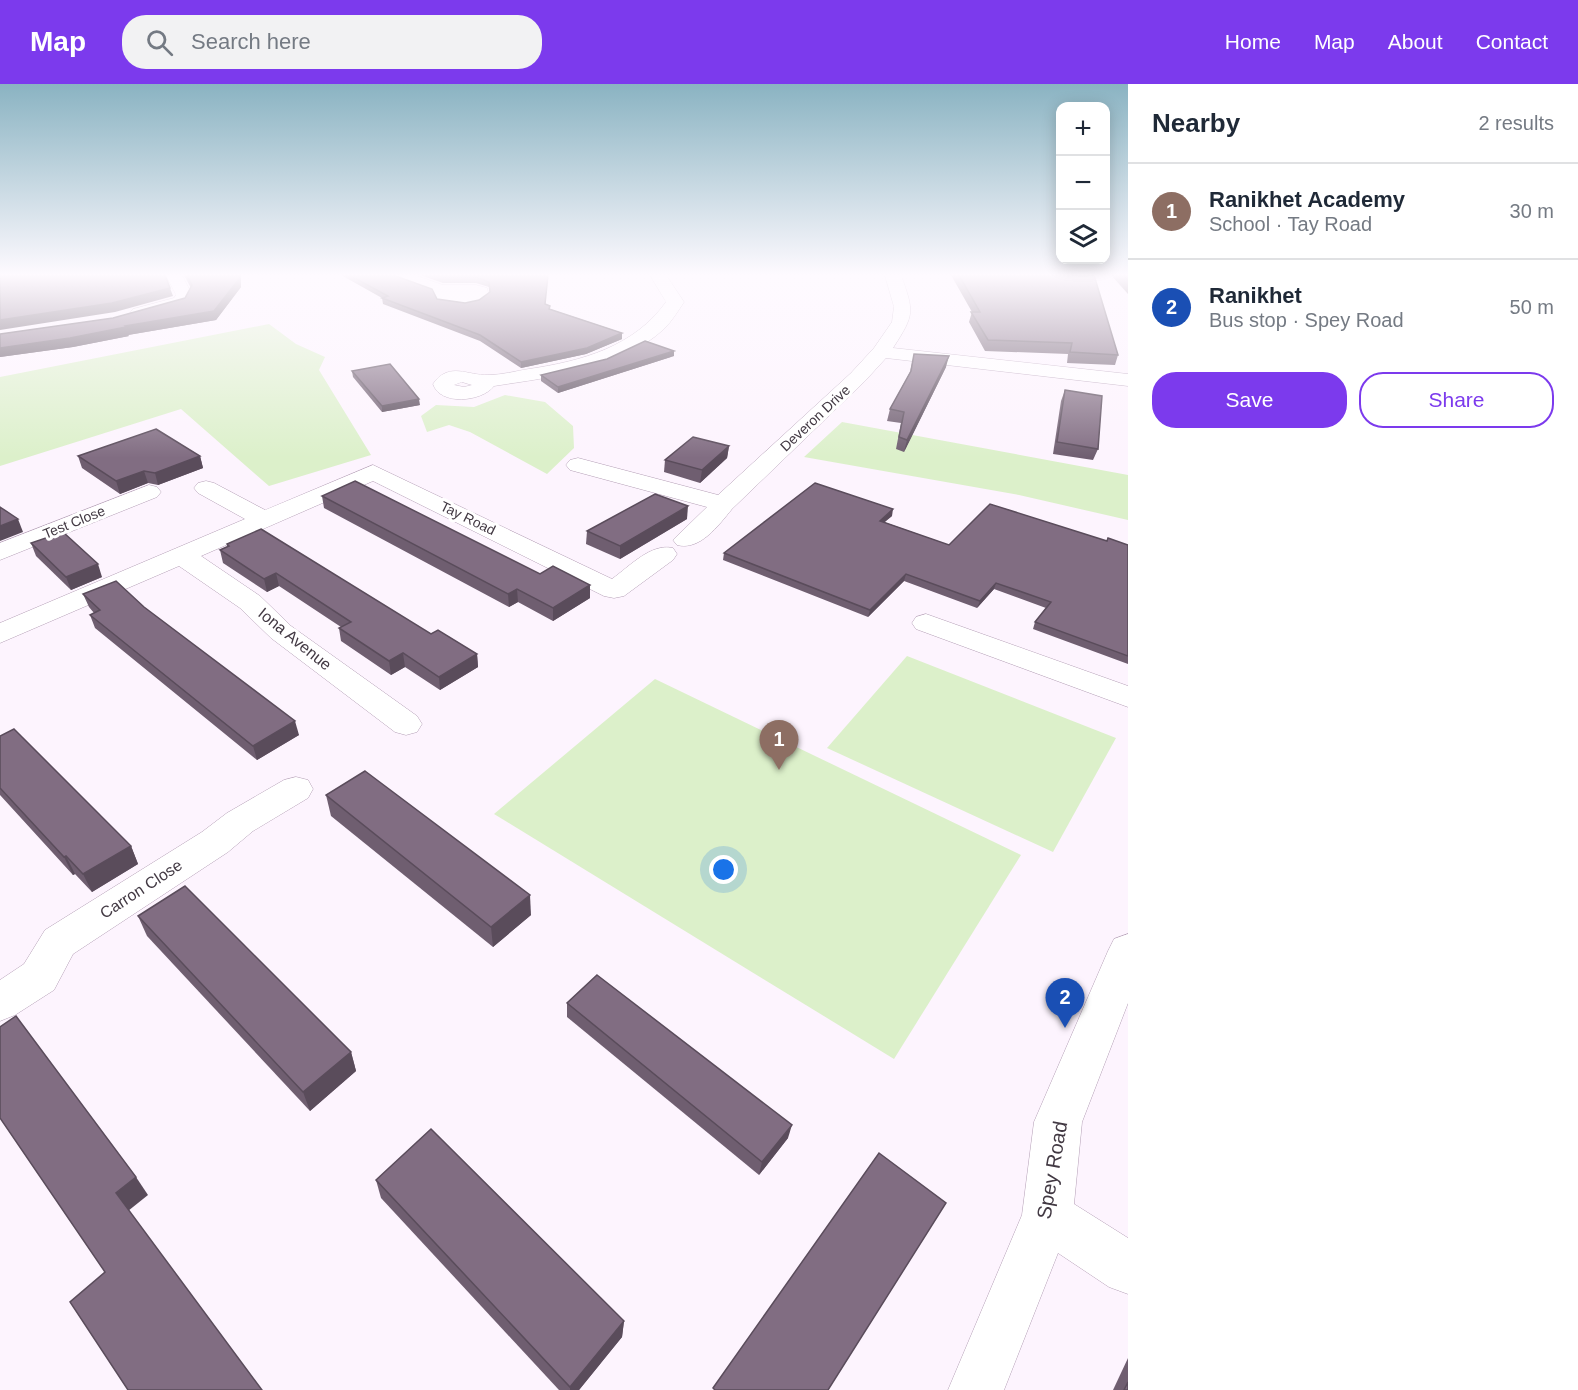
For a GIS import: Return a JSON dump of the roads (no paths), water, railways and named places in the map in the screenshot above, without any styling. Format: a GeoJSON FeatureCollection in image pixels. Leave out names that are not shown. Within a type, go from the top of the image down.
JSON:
{"type":"FeatureCollection","features":[{"type":"Feature","properties":{"kind":"street"},"geometry":{"type":"LineString","coordinates":[[483,382],[551,372],[611,354],[645,336]]}},
{"type":"Feature","properties":{"kind":"street","name":"Deveron Drive"},"geometry":{"type":"LineString","coordinates":[[686,540],[710,520],[723,504],[858,377],[881,352],[891,336]]}},
{"type":"Feature","properties":{"kind":"street"},"geometry":{"type":"LineString","coordinates":[[881,352],[1128,381]]}},
{"type":"Feature","properties":{"kind":"street"},"geometry":{"type":"LineString","coordinates":[[578,465],[723,504]]}},
{"type":"Feature","properties":{"kind":"street","name":"Tay Road"},"geometry":{"type":"LineString","coordinates":[[3,628],[181,555],[373,472],[614,590],[664,554]]}},
{"type":"Feature","properties":{"kind":"street"},"geometry":{"type":"LineString","coordinates":[[206,488],[264,519]]}},
{"type":"Feature","properties":{"kind":"street","name":"Test Close"},"geometry":{"type":"LineString","coordinates":[[0,552],[149,492]]}},
{"type":"Feature","properties":{"kind":"street","name":"Iona Avenue"},"geometry":{"type":"LineString","coordinates":[[181,555],[250,602],[281,632],[406,724]]}},
{"type":"Feature","properties":{"kind":"street"},"geometry":{"type":"LineString","coordinates":[[926,623],[1128,697]]}},
{"type":"Feature","properties":{"kind":"street","name":"Carron Close"},"geometry":{"type":"LineString","coordinates":[[0,1002],[39,977],[59,942],[215,842],[240,822],[296,789]]}},
{"type":"Feature","properties":{"kind":"street","name":"Spey Road"},"geometry":{"type":"LineString","coordinates":[[976,1390],[1047,1216],[1058,1122],[1128,951]]}},
{"type":"Feature","properties":{"kind":"street"},"geometry":{"type":"LineString","coordinates":[[1047,1216],[1128,1268]]}},
{"type":"Feature","properties":{"kind":"place","name":"Ranikhet Academy"},"geometry":{"type":"Point","coordinates":[779,770]}},
{"type":"Feature","properties":{"kind":"place","name":"Ranikhet"},"geometry":{"type":"Point","coordinates":[1065,1028]}}]}
